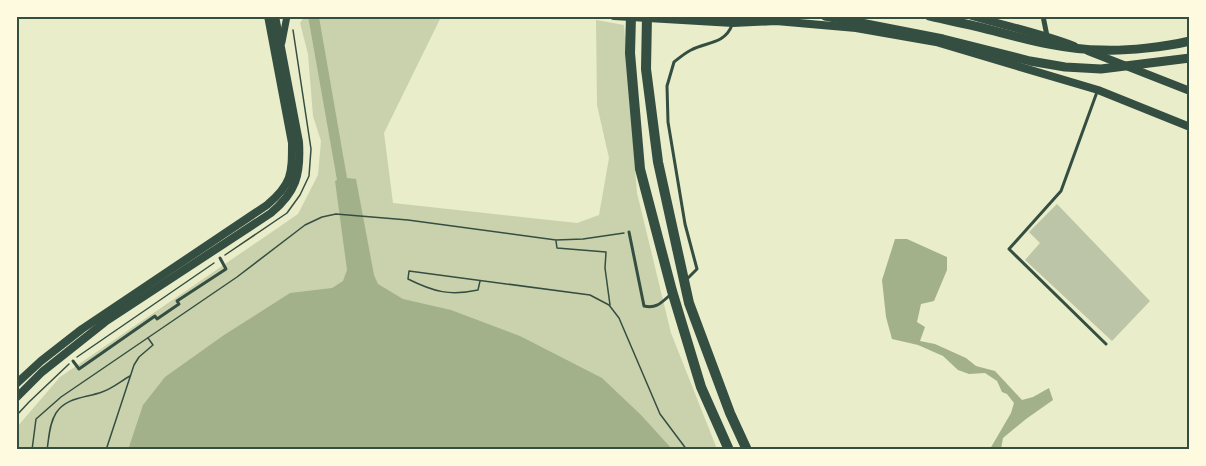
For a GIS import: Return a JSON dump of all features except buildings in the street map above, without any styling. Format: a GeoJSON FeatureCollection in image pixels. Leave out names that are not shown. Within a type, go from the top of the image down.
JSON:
{"type":"FeatureCollection","features":[{"type":"Feature","properties":{"kind":"highway"},"geometry":{"type":"LineString","coordinates":[[631,16],[630,53],[640,168],[672,291],[701,387],[729,450]]}},
{"type":"Feature","properties":{"kind":"highway"},"geometry":{"type":"LineString","coordinates":[[647,16],[646,69],[658,162],[690,303],[730,413],[747,450]]}},
{"type":"Feature","properties":{"kind":"highway"},"geometry":{"type":"LineString","coordinates":[[825,16],[943,39],[1030,61],[1065,67],[1101,69],[1190,58]]}},
{"type":"Feature","properties":{"kind":"highway"},"geometry":{"type":"LineString","coordinates":[[929,16],[1012,37],[1102,50],[1176,44],[1190,40]]}},
{"type":"Feature","properties":{"kind":"main road"},"geometry":{"type":"LineString","coordinates":[[16,384],[82,328],[267,205],[280,194],[288,182],[292,163],[292,143],[268,16]]}},
{"type":"Feature","properties":{"kind":"main road"},"geometry":{"type":"LineString","coordinates":[[16,398],[42,372],[105,322],[271,213],[285,201],[296,183],[300,160],[299,142],[275,16]]}},
{"type":"Feature","properties":{"kind":"main road"},"geometry":{"type":"LineString","coordinates":[[614,16],[733,23],[776,21],[833,26],[936,42],[1098,90],[1190,127]]}},
{"type":"Feature","properties":{"kind":"main road"},"geometry":{"type":"LineString","coordinates":[[972,16],[1047,36],[1190,91]]}},
{"type":"Feature","properties":{"kind":"street"},"geometry":{"type":"LineString","coordinates":[[282,50],[282,34],[287,16]]}},
{"type":"Feature","properties":{"kind":"street"},"geometry":{"type":"LineString","coordinates":[[1043,16],[1047,36]]}},
{"type":"Feature","properties":{"kind":"lane"},"geometry":{"type":"LineString","coordinates":[[682,284],[698,269],[685,224],[676,176],[668,122],[667,86],[674,62],[692,50],[724,38],[730,32],[733,23]]}},
{"type":"Feature","properties":{"kind":"lane"},"geometry":{"type":"LineString","coordinates":[[1098,90],[1061,191],[1009,249],[1106,344]]}},
{"type":"Feature","properties":{"kind":"lane"},"geometry":{"type":"LineString","coordinates":[[629,232],[644,306],[651,308],[659,305],[674,291]]}},
{"type":"Feature","properties":{"kind":"lane"},"geometry":{"type":"LineString","coordinates":[[73,361],[79,369],[155,316],[157,319],[179,304],[177,301],[226,268],[220,258]]}},
{"type":"Feature","properties":{"kind":"path"},"geometry":{"type":"LineString","coordinates":[[32,450],[36,419],[67,393],[237,277],[305,225],[322,217],[336,214],[408,220],[556,240],[583,239],[629,232]]}},
{"type":"Feature","properties":{"kind":"path"},"geometry":{"type":"LineString","coordinates":[[556,240],[557,248],[606,252],[605,268],[610,306]]}},
{"type":"Feature","properties":{"kind":"path"},"geometry":{"type":"LineString","coordinates":[[480,281],[478,290],[459,294],[430,289],[408,279],[409,271],[590,295],[610,306],[619,318],[660,414],[687,450]]}},
{"type":"Feature","properties":{"kind":"path"},"geometry":{"type":"LineString","coordinates":[[106,450],[139,357],[153,345],[148,338]]}},
{"type":"Feature","properties":{"kind":"path"},"geometry":{"type":"LineString","coordinates":[[47,450],[51,423],[64,405],[102,392],[131,375]]}},
{"type":"Feature","properties":{"kind":"shaded area"},"geometry":{"type":"Polygon","coordinates":[[[308,16],[319,17],[347,178],[356,179],[374,275],[378,284],[403,299],[451,310],[520,336],[602,378],[672,449],[128,450],[143,405],[165,377],[224,335],[290,293],[332,288],[343,281],[347,270],[335,181],[337,180],[308,16]]]}},
{"type":"Feature","properties":{"kind":"shaded area"},"geometry":{"type":"Polygon","coordinates":[[[304,17],[441,17],[384,133],[393,203],[577,223],[599,215],[609,158],[597,105],[596,20],[624,25],[637,193],[671,333],[717,449],[17,450],[17,427],[60,377],[298,214],[318,175],[321,141],[313,116],[308,54],[300,23],[304,17]]]}},
{"type":"Feature","properties":{"kind":"shaded area"},"geometry":{"type":"Polygon","coordinates":[[[895,239],[907,239],[947,257],[947,270],[934,301],[921,304],[917,322],[925,327],[920,341],[935,344],[966,358],[976,366],[995,371],[1022,400],[1049,388],[1053,400],[1003,438],[1001,449],[990,449],[1011,413],[1014,403],[1007,394],[1002,392],[997,381],[985,373],[969,374],[958,370],[943,356],[918,345],[892,339],[886,317],[882,280],[895,239]]]}}]}
